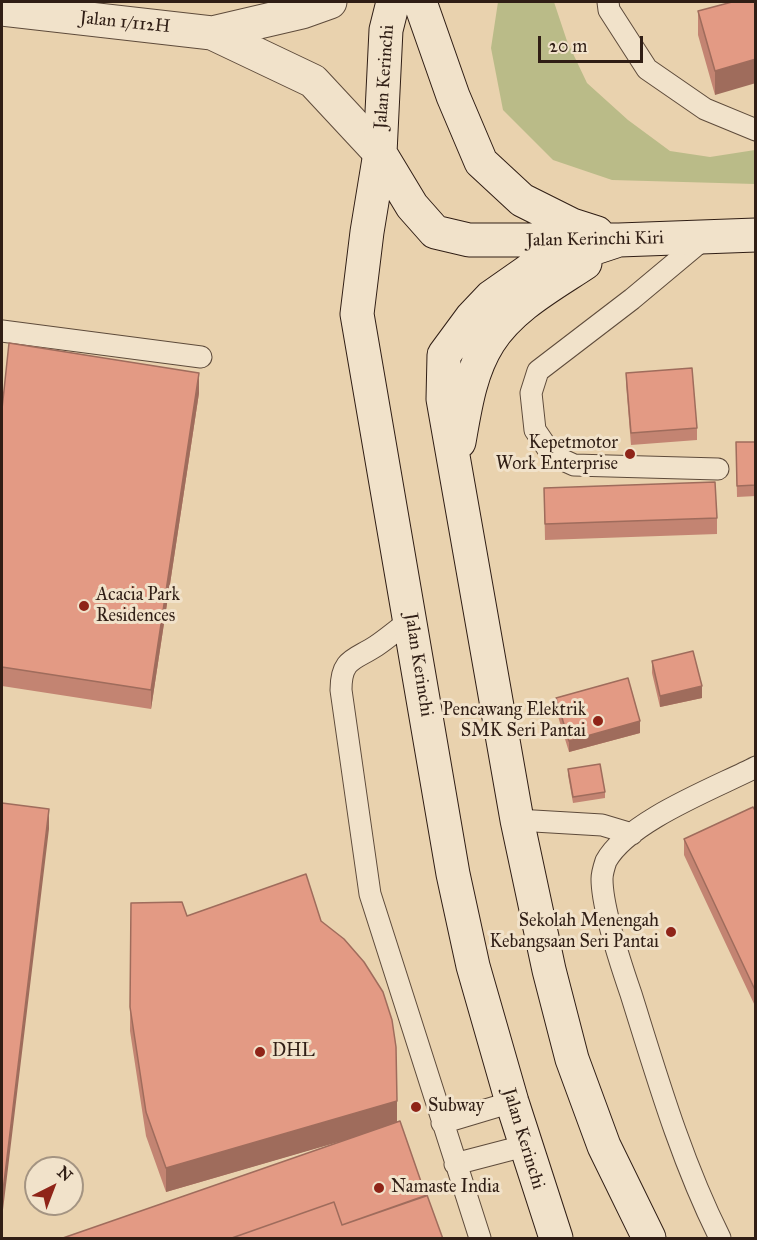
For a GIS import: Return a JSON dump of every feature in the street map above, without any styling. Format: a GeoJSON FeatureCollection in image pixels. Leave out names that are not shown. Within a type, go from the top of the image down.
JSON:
{"type":"FeatureCollection","features":[{"type":"Feature","properties":{"kind":"main road"},"geometry":{"type":"LineString","coordinates":[[212,33],[302,12],[330,2]]}},
{"type":"Feature","properties":{"kind":"main road","name":"Jalan Kerinchi"},"geometry":{"type":"LineString","coordinates":[[393,2],[386,30],[380,153],[366,232],[357,314],[453,874],[473,966],[524,1146],[556,1239]]}},
{"type":"Feature","properties":{"kind":"main road","name":"Jalan Kerinchi"},"geometry":{"type":"LineString","coordinates":[[420,2],[453,96],[481,162],[497,178],[532,205],[572,225],[619,240]]}},
{"type":"Feature","properties":{"kind":"main road","name":"Jalan 1/112H"},"geometry":{"type":"LineString","coordinates":[[2,9],[212,33]]}},
{"type":"Feature","properties":{"kind":"main road"},"geometry":{"type":"LineString","coordinates":[[212,33],[313,81],[380,153]]}},
{"type":"Feature","properties":{"kind":"main road","name":"Jalan Kerinchi"},"geometry":{"type":"LineString","coordinates":[[380,153],[412,206],[435,232]]}},
{"type":"Feature","properties":{"kind":"main road","name":"Jalan Kerinchi Kiri"},"geometry":{"type":"LineString","coordinates":[[435,232],[469,240],[619,240],[756,235]]}},
{"type":"Feature","properties":{"kind":"main road"},"geometry":{"type":"LineString","coordinates":[[619,240],[529,301],[493,336],[468,390],[454,469],[517,820],[549,970],[572,1059],[604,1146],[649,1239]]}},
{"type":"Feature","properties":{"kind":"lane"},"geometry":{"type":"LineString","coordinates":[[608,2],[609,10],[647,69],[705,109],[756,130]]}},
{"type":"Feature","properties":{"kind":"lane"},"geometry":{"type":"LineString","coordinates":[[705,238],[632,300],[538,371],[531,393],[535,429],[552,456],[574,465],[718,469]]}},
{"type":"Feature","properties":{"kind":"lane"},"geometry":{"type":"LineString","coordinates":[[2,331],[201,357]]}},
{"type":"Feature","properties":{"kind":"lane"},"geometry":{"type":"LineString","coordinates":[[411,620],[375,647],[353,657],[341,678],[341,690],[370,894],[454,1164],[480,1239]]}},
{"type":"Feature","properties":{"kind":"lane"},"geometry":{"type":"LineString","coordinates":[[720,1239],[684,1158],[657,1079],[619,956],[602,877],[607,860],[632,834],[658,815],[756,767]]}},
{"type":"Feature","properties":{"kind":"lane"},"geometry":{"type":"LineString","coordinates":[[517,820],[602,825],[632,834]]}},
{"type":"Feature","properties":{"kind":"lane"},"geometry":{"type":"LineString","coordinates":[[442,1123],[512,1102]]}},
{"type":"Feature","properties":{"kind":"lane"},"geometry":{"type":"LineString","coordinates":[[454,1164],[524,1146]]}},
{"type":"Feature","properties":{"kind":"green space"},"geometry":{"type":"Polygon","coordinates":[[[498,2],[554,2],[567,41],[587,83],[628,120],[670,151],[710,157],[755,150],[755,184],[612,180],[553,160],[503,110],[491,48],[498,2]]]}},
{"type":"Feature","properties":{"kind":"building"},"geometry":{"type":"Polygon","coordinates":[[[732,2],[756,2],[756,59],[715,71],[698,11],[732,2]]]}},
{"type":"Feature","properties":{"kind":"building","name":"Acacia Park Residences"},"geometry":{"type":"Polygon","coordinates":[[[9,343],[199,373],[151,690],[2,667],[2,409],[9,343]]]}},
{"type":"Feature","properties":{"kind":"building"},"geometry":{"type":"Polygon","coordinates":[[[692,368],[697,428],[631,433],[626,373],[692,368]]]}},
{"type":"Feature","properties":{"kind":"building"},"geometry":{"type":"Polygon","coordinates":[[[736,442],[756,442],[756,485],[737,486],[736,442]]]}},
{"type":"Feature","properties":{"kind":"building"},"geometry":{"type":"Polygon","coordinates":[[[715,482],[717,518],[545,524],[544,488],[715,482]]]}},
{"type":"Feature","properties":{"kind":"building"},"geometry":{"type":"Polygon","coordinates":[[[693,651],[702,686],[660,696],[652,661],[693,651]]]}},
{"type":"Feature","properties":{"kind":"building","name":"Pencawang Elektrik SMK Seri Pantai"},"geometry":{"type":"Polygon","coordinates":[[[628,678],[640,721],[569,741],[556,698],[628,678]]]}},
{"type":"Feature","properties":{"kind":"building"},"geometry":{"type":"Polygon","coordinates":[[[600,764],[605,792],[573,797],[568,769],[600,764]]]}},
{"type":"Feature","properties":{"kind":"building"},"geometry":{"type":"Polygon","coordinates":[[[2,803],[49,809],[2,1199],[2,803]]]}},
{"type":"Feature","properties":{"kind":"building"},"geometry":{"type":"Polygon","coordinates":[[[753,807],[756,812],[756,992],[684,839],[753,807]]]}},
{"type":"Feature","properties":{"kind":"building"},"geometry":{"type":"Polygon","coordinates":[[[306,874],[321,921],[344,939],[364,962],[383,992],[392,1020],[396,1047],[397,1101],[166,1168],[146,1112],[130,1007],[131,903],[182,902],[187,916],[306,874]]]}},
{"type":"Feature","properties":{"kind":"building"},"geometry":{"type":"Polygon","coordinates":[[[400,1121],[426,1196],[342,1225],[334,1202],[229,1239],[60,1239],[400,1121]]]}},
{"type":"Feature","properties":{"kind":"building"},"geometry":{"type":"Polygon","coordinates":[[[427,1195],[443,1239],[229,1239],[334,1202],[342,1225],[427,1195]]]}},
{"type":"Feature","properties":{"kind":"place","name":"Kepetmotor Work Enterprise"},"geometry":{"type":"Point","coordinates":[630,454]}},
{"type":"Feature","properties":{"kind":"place","name":"Acacia Park Residences"},"geometry":{"type":"Point","coordinates":[84,606]}},
{"type":"Feature","properties":{"kind":"place","name":"Pencawang Elektrik SMK Seri Pantai"},"geometry":{"type":"Point","coordinates":[598,721]}},
{"type":"Feature","properties":{"kind":"place","name":"Sekolah Menengah Kebangsaan Seri Pantai"},"geometry":{"type":"Point","coordinates":[671,932]}},
{"type":"Feature","properties":{"kind":"place","name":"DHL"},"geometry":{"type":"Point","coordinates":[260,1052]}},
{"type":"Feature","properties":{"kind":"place","name":"Subway"},"geometry":{"type":"Point","coordinates":[416,1107]}},
{"type":"Feature","properties":{"kind":"place","name":"Namaste India"},"geometry":{"type":"Point","coordinates":[379,1188]}}]}
